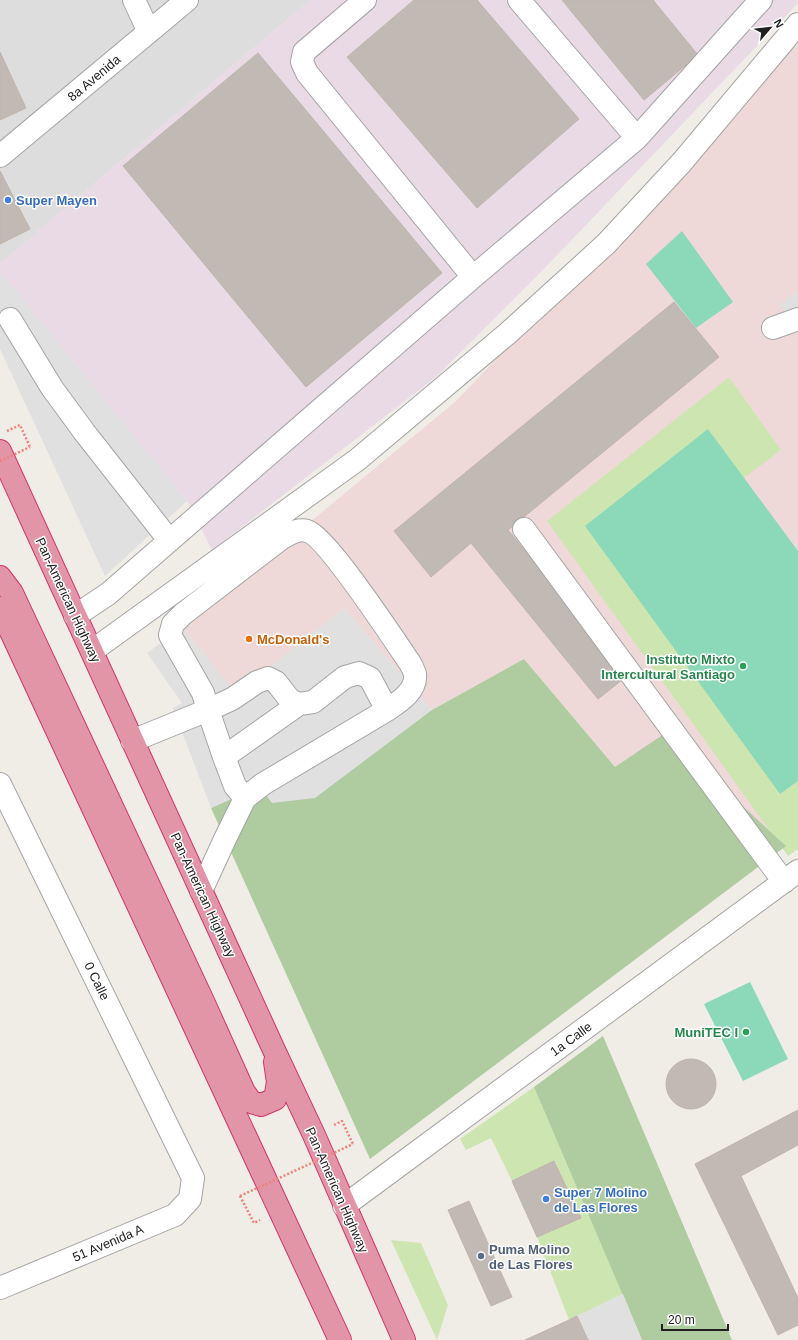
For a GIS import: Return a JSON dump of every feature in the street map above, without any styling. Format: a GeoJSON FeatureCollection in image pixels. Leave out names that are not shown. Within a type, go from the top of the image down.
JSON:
{"type":"FeatureCollection","features":[{"type":"Feature","properties":{"kind":"highway","name":"Pan-American Highway"},"geometry":{"type":"LineString","coordinates":[[0,451],[314,1135],[404,1340]]}},
{"type":"Feature","properties":{"kind":"highway"},"geometry":{"type":"LineString","coordinates":[[0,577],[12,593],[244,1092],[251,1102],[261,1105],[275,1098],[278,1082],[274,1050]]}},
{"type":"Feature","properties":{"kind":"highway"},"geometry":{"type":"LineString","coordinates":[[0,608],[340,1340]]}},
{"type":"Feature","properties":{"kind":"street"},"geometry":{"type":"LineString","coordinates":[[134,0],[149,32]]}},
{"type":"Feature","properties":{"kind":"street","name":"8a Avenida"},"geometry":{"type":"LineString","coordinates":[[0,156],[187,0]]}},
{"type":"Feature","properties":{"kind":"street"},"geometry":{"type":"LineString","coordinates":[[365,0],[304,52],[302,62],[307,72],[473,278]]}},
{"type":"Feature","properties":{"kind":"street"},"geometry":{"type":"LineString","coordinates":[[519,0],[637,138]]}},
{"type":"Feature","properties":{"kind":"street"},"geometry":{"type":"LineString","coordinates":[[75,616],[108,594],[637,138],[761,0]]}},
{"type":"Feature","properties":{"kind":"street"},"geometry":{"type":"LineString","coordinates":[[92,651],[358,460],[507,334],[612,238],[682,162],[798,24]]}},
{"type":"Feature","properties":{"kind":"street"},"geometry":{"type":"LineString","coordinates":[[10,319],[52,388],[85,434],[169,540]]}},
{"type":"Feature","properties":{"kind":"street"},"geometry":{"type":"LineString","coordinates":[[773,328],[798,319]]}},
{"type":"Feature","properties":{"kind":"street"},"geometry":{"type":"LineString","coordinates":[[524,529],[791,877]]}},
{"type":"Feature","properties":{"kind":"street"},"geometry":{"type":"LineString","coordinates":[[201,891],[224,839],[245,798],[263,784],[387,710],[404,698],[414,685],[415,674],[410,663],[337,559],[319,539],[308,531],[298,530],[282,538],[183,614],[173,624],[170,635],[203,693],[235,786],[245,798]]}},
{"type":"Feature","properties":{"kind":"street"},"geometry":{"type":"LineString","coordinates":[[224,757],[299,704],[313,702],[345,677],[359,673],[370,678],[387,710]]}},
{"type":"Feature","properties":{"kind":"street"},"geometry":{"type":"LineString","coordinates":[[132,741],[232,699],[257,682],[268,678],[276,682],[290,700],[299,704]]}},
{"type":"Feature","properties":{"kind":"street","name":"0 Calle"},"geometry":{"type":"LineString","coordinates":[[0,784],[193,1178]]}},
{"type":"Feature","properties":{"kind":"street","name":"1a Calle"},"geometry":{"type":"LineString","coordinates":[[344,1206],[791,877]]}},
{"type":"Feature","properties":{"kind":"street","name":"51 Avenida A"},"geometry":{"type":"LineString","coordinates":[[0,1288],[175,1215],[190,1199],[193,1178]]}},
{"type":"Feature","properties":{"kind":"path"},"geometry":{"type":"LineString","coordinates":[[0,461],[30,448],[20,425]]}},
{"type":"Feature","properties":{"kind":"path"},"geometry":{"type":"LineString","coordinates":[[254,1223],[240,1196],[353,1144],[342,1121]]}},
{"type":"Feature","properties":{"kind":"shaded area"},"geometry":{"type":"Polygon","coordinates":[[[0,0],[310,0],[0,264],[0,0]]]}},
{"type":"Feature","properties":{"kind":"shaded area"},"geometry":{"type":"Polygon","coordinates":[[[310,0],[798,0],[798,3],[541,272],[436,377],[212,550],[187,501],[0,271],[0,264],[310,0]]]}},
{"type":"Feature","properties":{"kind":"shaded area"},"geometry":{"type":"Polygon","coordinates":[[[798,44],[798,837],[786,846],[615,767],[524,659],[432,710],[344,608],[236,695],[183,627],[455,402],[798,44]]]}},
{"type":"Feature","properties":{"kind":"shaded area"},"geometry":{"type":"Polygon","coordinates":[[[0,271],[187,501],[105,576],[0,349],[0,271]]]}},
{"type":"Feature","properties":{"kind":"shaded area"},"geometry":{"type":"Polygon","coordinates":[[[798,290],[798,326],[779,305],[798,290]]]}},
{"type":"Feature","properties":{"kind":"shaded area"},"geometry":{"type":"Polygon","coordinates":[[[344,608],[432,710],[315,798],[272,803],[259,786],[211,808],[173,708],[182,703],[147,653],[183,627],[236,694],[344,608]]]}},
{"type":"Feature","properties":{"kind":"shaded area"},"geometry":{"type":"Polygon","coordinates":[[[623,1294],[642,1340],[588,1340],[577,1316],[623,1294]]]}},
{"type":"Feature","properties":{"kind":"green space"},"geometry":{"type":"Polygon","coordinates":[[[682,231],[733,302],[696,328],[646,264],[682,231]]]}},
{"type":"Feature","properties":{"kind":"green space"},"geometry":{"type":"Polygon","coordinates":[[[729,377],[781,450],[744,478],[708,429],[780,794],[798,781],[798,849],[788,856],[547,521],[729,377]]]}},
{"type":"Feature","properties":{"kind":"green space","name":"Instituto Mixto Intercultural Santiago"},"geometry":{"type":"Polygon","coordinates":[[[708,429],[798,551],[798,781],[780,794],[585,526],[708,429]]]}},
{"type":"Feature","properties":{"kind":"green space"},"geometry":{"type":"Polygon","coordinates":[[[524,659],[615,767],[664,734],[786,846],[370,1159],[211,808],[432,710],[524,659]]]}},
{"type":"Feature","properties":{"kind":"green space","name":"MuniTEC I"},"geometry":{"type":"Polygon","coordinates":[[[750,982],[788,1059],[743,1081],[704,1004],[750,982]]]}},
{"type":"Feature","properties":{"kind":"green space"},"geometry":{"type":"Polygon","coordinates":[[[603,1036],[732,1340],[642,1340],[534,1087],[603,1036]]]}},
{"type":"Feature","properties":{"kind":"green space"},"geometry":{"type":"Polygon","coordinates":[[[534,1087],[623,1294],[569,1320],[537,1237],[580,1218],[555,1161],[512,1181],[491,1138],[466,1150],[460,1139],[534,1087]]]}},
{"type":"Feature","properties":{"kind":"green space"},"geometry":{"type":"Polygon","coordinates":[[[391,1240],[421,1243],[448,1305],[437,1340],[391,1240]]]}},
{"type":"Feature","properties":{"kind":"building"},"geometry":{"type":"Polygon","coordinates":[[[414,0],[477,0],[579,119],[477,208],[347,57],[414,0]]]}},
{"type":"Feature","properties":{"kind":"building"},"geometry":{"type":"Polygon","coordinates":[[[562,0],[653,0],[698,55],[644,100],[562,0]]]}},
{"type":"Feature","properties":{"kind":"building"},"geometry":{"type":"Polygon","coordinates":[[[0,52],[26,108],[0,120],[0,52]]]}},
{"type":"Feature","properties":{"kind":"building"},"geometry":{"type":"Polygon","coordinates":[[[258,53],[442,273],[306,387],[123,166],[258,53]]]}},
{"type":"Feature","properties":{"kind":"building","name":"Super Mayen"},"geometry":{"type":"Polygon","coordinates":[[[0,171],[30,229],[0,244],[0,171]]]}},
{"type":"Feature","properties":{"kind":"building","name":"Instituto Mixto Intercultural Santiago"},"geometry":{"type":"Polygon","coordinates":[[[674,302],[719,357],[508,530],[627,676],[598,699],[471,543],[431,577],[394,531],[674,302]]]}},
{"type":"Feature","properties":{"kind":"building","name":"MuniTEC I"},"geometry":{"type":"Polygon","coordinates":[[[686,1059],[696,1059],[709,1066],[716,1079],[716,1089],[709,1102],[696,1109],[686,1109],[677,1105],[670,1098],[666,1089],[666,1079],[670,1070],[677,1063],[686,1059]]]}},
{"type":"Feature","properties":{"kind":"building"},"geometry":{"type":"Polygon","coordinates":[[[798,1110],[798,1145],[741,1176],[798,1298],[798,1325],[778,1335],[695,1164],[798,1110]]]}},
{"type":"Feature","properties":{"kind":"building","name":"Super 7 Molino de Las Flores"},"geometry":{"type":"Polygon","coordinates":[[[554,1161],[581,1218],[537,1237],[512,1181],[554,1161]]]}},
{"type":"Feature","properties":{"kind":"building","name":"Puma Molino de Las Flores"},"geometry":{"type":"Polygon","coordinates":[[[469,1201],[512,1297],[491,1306],[448,1210],[469,1201]]]}},
{"type":"Feature","properties":{"kind":"building"},"geometry":{"type":"Polygon","coordinates":[[[577,1316],[588,1340],[525,1340],[569,1320],[577,1316]]]}},
{"type":"Feature","properties":{"kind":"place","name":"Super Mayen"},"geometry":{"type":"Point","coordinates":[8,200]}},
{"type":"Feature","properties":{"kind":"place","name":"McDonald's"},"geometry":{"type":"Point","coordinates":[249,639]}},
{"type":"Feature","properties":{"kind":"place","name":"Instituto Mixto Intercultural Santiago"},"geometry":{"type":"Point","coordinates":[743,666]}},
{"type":"Feature","properties":{"kind":"place","name":"MuniTEC I"},"geometry":{"type":"Point","coordinates":[746,1032]}},
{"type":"Feature","properties":{"kind":"place","name":"Super 7 Molino de Las Flores"},"geometry":{"type":"Point","coordinates":[546,1199]}},
{"type":"Feature","properties":{"kind":"place","name":"Puma Molino de Las Flores"},"geometry":{"type":"Point","coordinates":[481,1256]}}]}
